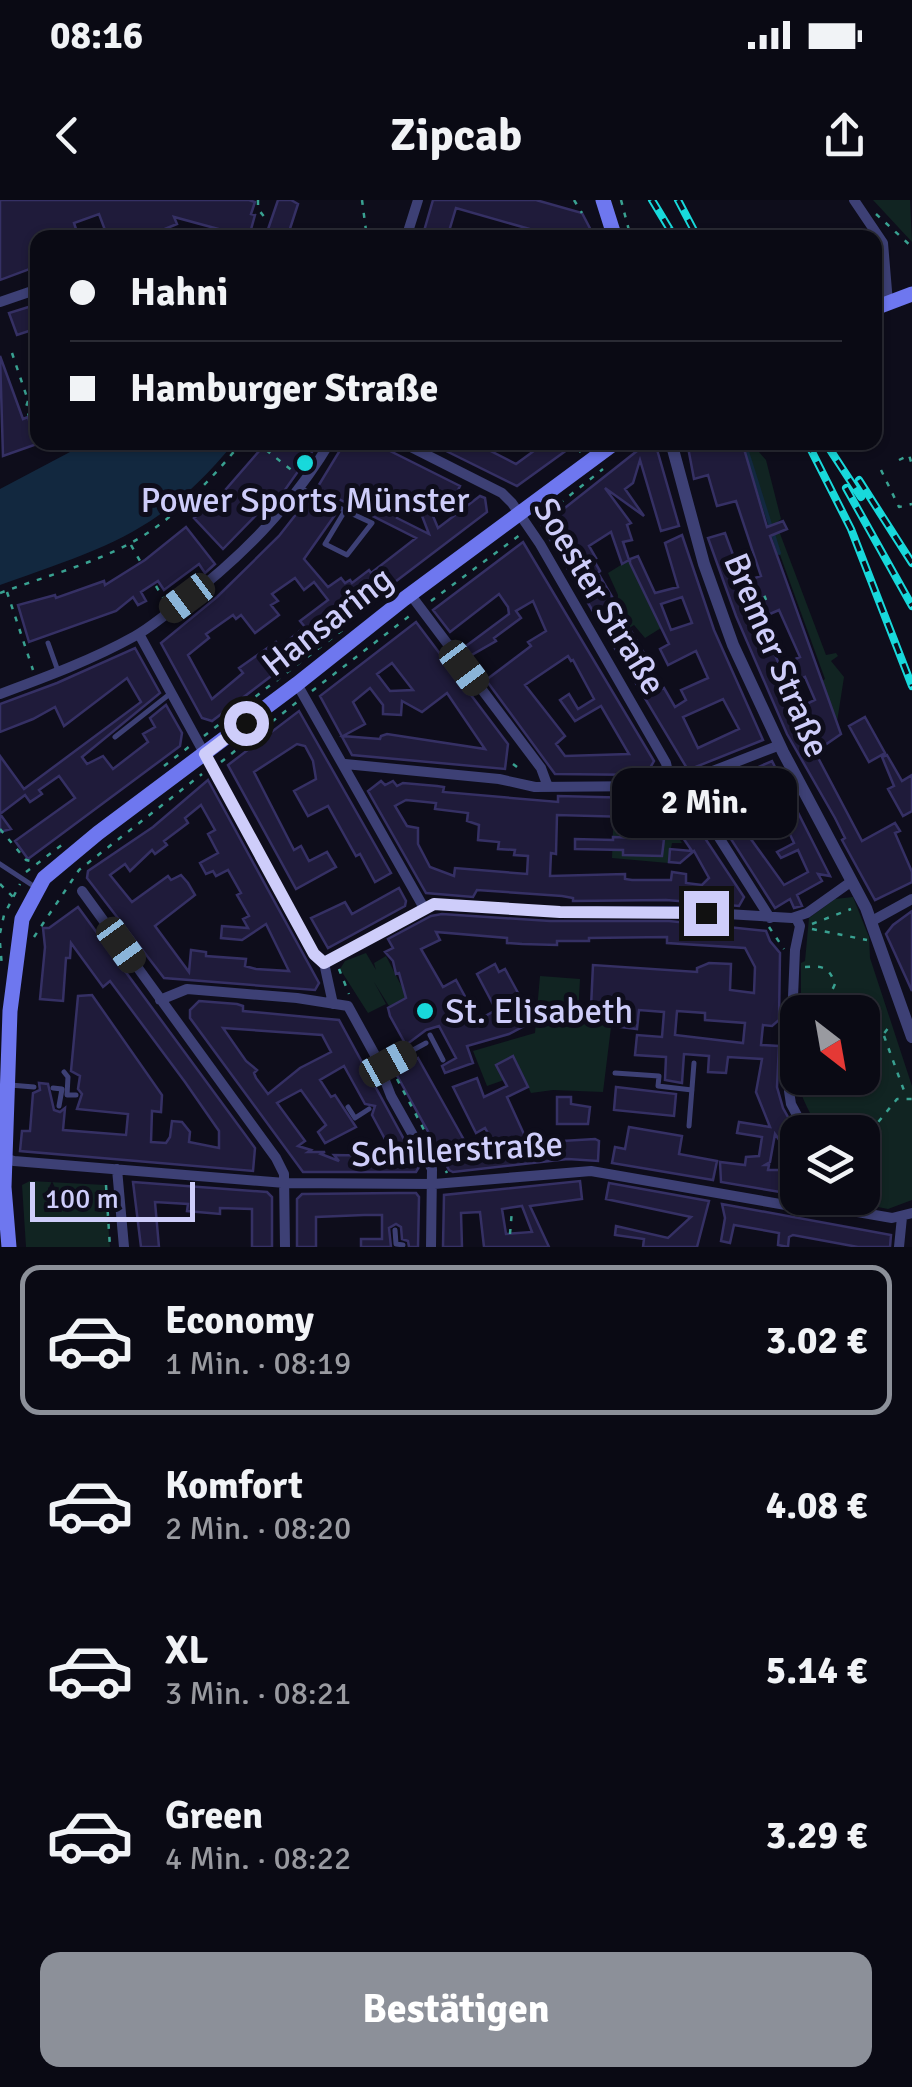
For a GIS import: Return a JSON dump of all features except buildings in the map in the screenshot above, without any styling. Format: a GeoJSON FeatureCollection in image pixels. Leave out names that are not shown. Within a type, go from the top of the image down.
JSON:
{"type":"FeatureCollection","features":[{"type":"Feature","properties":{"kind":"main road"},"geometry":{"type":"LineString","coordinates":[[603,200],[612,230]]}},
{"type":"Feature","properties":{"kind":"main road"},"geometry":{"type":"LineString","coordinates":[[882,306],[912,294]]}},
{"type":"Feature","properties":{"kind":"main road","name":"Hansaring"},"geometry":{"type":"LineString","coordinates":[[9,1247],[2,1157],[7,1085],[19,938],[24,912],[37,888],[65,858],[605,450]]}},
{"type":"Feature","properties":{"kind":"street"},"geometry":{"type":"LineString","coordinates":[[409,230],[418,200]]}},
{"type":"Feature","properties":{"kind":"street"},"geometry":{"type":"LineString","coordinates":[[854,200],[875,230]]}},
{"type":"Feature","properties":{"kind":"street"},"geometry":{"type":"LineString","coordinates":[[882,240],[882,306]]}},
{"type":"Feature","properties":{"kind":"street"},"geometry":{"type":"LineString","coordinates":[[0,302],[30,292]]}},
{"type":"Feature","properties":{"kind":"street"},"geometry":{"type":"LineString","coordinates":[[0,694],[139,634],[171,610],[243,554],[303,485],[325,450]]}},
{"type":"Feature","properties":{"kind":"street","name":"Soester Straße"},"geometry":{"type":"LineString","coordinates":[[417,450],[502,494],[521,514],[666,763],[666,778],[652,786],[548,787]]}},
{"type":"Feature","properties":{"kind":"street","name":"Bremer Straße"},"geometry":{"type":"LineString","coordinates":[[673,450],[692,526],[733,645],[780,746],[872,921],[912,1037]]}},
{"type":"Feature","properties":{"kind":"street"},"geometry":{"type":"LineString","coordinates":[[345,764],[548,787],[541,768],[410,594]]}},
{"type":"Feature","properties":{"kind":"street"},"geometry":{"type":"LineString","coordinates":[[139,634],[306,940],[324,963],[333,1004]]}},
{"type":"Feature","properties":{"kind":"street"},"geometry":{"type":"LineString","coordinates":[[297,684],[424,908]]}},
{"type":"Feature","properties":{"kind":"street"},"geometry":{"type":"LineString","coordinates":[[766,918],[687,787],[705,774],[780,746]]}},
{"type":"Feature","properties":{"kind":"street"},"geometry":{"type":"LineString","coordinates":[[324,963],[424,908],[445,904],[560,912],[671,911],[798,922],[852,881]]}},
{"type":"Feature","properties":{"kind":"street"},"geometry":{"type":"LineString","coordinates":[[82,890],[276,1158],[285,1183],[285,1247]]}},
{"type":"Feature","properties":{"kind":"street"},"geometry":{"type":"LineString","coordinates":[[872,921],[912,899]]}},
{"type":"Feature","properties":{"kind":"street"},"geometry":{"type":"LineString","coordinates":[[794,995],[798,922]]}},
{"type":"Feature","properties":{"kind":"street"},"geometry":{"type":"LineString","coordinates":[[160,1000],[187,989],[351,1009],[375,1055],[387,1098],[432,1169],[431,1247]]}},
{"type":"Feature","properties":{"kind":"street","name":"Schillerstraße"},"geometry":{"type":"LineString","coordinates":[[2,1157],[285,1183],[434,1184],[603,1172],[780,1204]]}},
{"type":"Feature","properties":{"kind":"street"},"geometry":{"type":"LineString","coordinates":[[117,1169],[124,1247]]}},
{"type":"Feature","properties":{"kind":"street","name":"Schillerstraße"},"geometry":{"type":"LineString","coordinates":[[880,1213],[907,1215]]}},
{"type":"Feature","properties":{"kind":"street"},"geometry":{"type":"LineString","coordinates":[[899,1247],[907,1215]]}},
{"type":"Feature","properties":{"kind":"lane"},"geometry":{"type":"LineString","coordinates":[[303,485],[312,494]]}},
{"type":"Feature","properties":{"kind":"lane"},"geometry":{"type":"LineString","coordinates":[[331,504],[346,509],[372,523],[347,555],[324,544],[346,509]]}},
{"type":"Feature","properties":{"kind":"lane"},"geometry":{"type":"LineString","coordinates":[[48,643],[58,671]]}},
{"type":"Feature","properties":{"kind":"lane"},"geometry":{"type":"LineString","coordinates":[[114,737],[171,694]]}},
{"type":"Feature","properties":{"kind":"lane"},"geometry":{"type":"LineString","coordinates":[[0,864],[37,888]]}},
{"type":"Feature","properties":{"kind":"lane"},"geometry":{"type":"LineString","coordinates":[[430,1036],[443,1060]]}},
{"type":"Feature","properties":{"kind":"lane"},"geometry":{"type":"LineString","coordinates":[[379,1069],[426,1043]]}},
{"type":"Feature","properties":{"kind":"lane"},"geometry":{"type":"LineString","coordinates":[[689,1126],[694,1062]]}},
{"type":"Feature","properties":{"kind":"lane"},"geometry":{"type":"LineString","coordinates":[[64,1072],[68,1077],[67,1095],[76,1095]]}},
{"type":"Feature","properties":{"kind":"lane"},"geometry":{"type":"LineString","coordinates":[[615,1073],[659,1076],[658,1086],[692,1090]]}},
{"type":"Feature","properties":{"kind":"lane"},"geometry":{"type":"LineString","coordinates":[[7,1085],[34,1087]]}},
{"type":"Feature","properties":{"kind":"lane"},"geometry":{"type":"LineString","coordinates":[[53,1088],[62,1089],[60,1106]]}},
{"type":"Feature","properties":{"kind":"lane"},"geometry":{"type":"LineString","coordinates":[[348,1107],[355,1118],[368,1110]]}},
{"type":"Feature","properties":{"kind":"lane"},"geometry":{"type":"LineString","coordinates":[[396,1230],[396,1244],[403,1245]]}},
{"type":"Feature","properties":{"kind":"lane"},"geometry":{"type":"LineString","coordinates":[[418,1245],[431,1247]]}},
{"type":"Feature","properties":{"kind":"path"},"geometry":{"type":"LineString","coordinates":[[258,200],[258,209],[266,219]]}},
{"type":"Feature","properties":{"kind":"path"},"geometry":{"type":"LineString","coordinates":[[362,200],[366,230]]}},
{"type":"Feature","properties":{"kind":"path"},"geometry":{"type":"LineString","coordinates":[[574,200],[582,213]]}},
{"type":"Feature","properties":{"kind":"path"},"geometry":{"type":"LineString","coordinates":[[621,200],[629,230]]}},
{"type":"Feature","properties":{"kind":"path"},"geometry":{"type":"LineString","coordinates":[[862,210],[885,219],[912,246]]}},
{"type":"Feature","properties":{"kind":"path"},"geometry":{"type":"LineString","coordinates":[[12,353],[30,407]]}},
{"type":"Feature","properties":{"kind":"path"},"geometry":{"type":"LineString","coordinates":[[28,401],[30,417]]}},
{"type":"Feature","properties":{"kind":"path"},"geometry":{"type":"LineString","coordinates":[[0,593],[130,543],[205,485],[235,450]]}},
{"type":"Feature","properties":{"kind":"path"},"geometry":{"type":"LineString","coordinates":[[265,450],[303,485]]}},
{"type":"Feature","properties":{"kind":"path"},"geometry":{"type":"LineString","coordinates":[[899,460],[909,455],[912,465]]}},
{"type":"Feature","properties":{"kind":"path"},"geometry":{"type":"LineString","coordinates":[[881,470],[899,507],[912,504]]}},
{"type":"Feature","properties":{"kind":"path"},"geometry":{"type":"LineString","coordinates":[[130,543],[140,561]]}},
{"type":"Feature","properties":{"kind":"path"},"geometry":{"type":"LineString","coordinates":[[156,586],[171,610]]}},
{"type":"Feature","properties":{"kind":"path"},"geometry":{"type":"LineString","coordinates":[[7,590],[37,680]]}},
{"type":"Feature","properties":{"kind":"path"},"geometry":{"type":"LineString","coordinates":[[754,593],[763,592],[766,600]]}},
{"type":"Feature","properties":{"kind":"path"},"geometry":{"type":"LineString","coordinates":[[517,773],[515,765],[523,764]]}},
{"type":"Feature","properties":{"kind":"path"},"geometry":{"type":"LineString","coordinates":[[0,829],[29,863],[38,862]]}},
{"type":"Feature","properties":{"kind":"path"},"geometry":{"type":"LineString","coordinates":[[0,884],[8,889],[12,899]]}},
{"type":"Feature","properties":{"kind":"path"},"geometry":{"type":"LineString","coordinates":[[798,922],[821,923],[855,907]]}},
{"type":"Feature","properties":{"kind":"path"},"geometry":{"type":"LineString","coordinates":[[766,918],[784,950],[795,950]]}},
{"type":"Feature","properties":{"kind":"path"},"geometry":{"type":"LineString","coordinates":[[798,922],[860,941],[878,939]]}},
{"type":"Feature","properties":{"kind":"path"},"geometry":{"type":"LineString","coordinates":[[795,968],[823,966],[831,972],[835,984],[830,995]]}},
{"type":"Feature","properties":{"kind":"path"},"geometry":{"type":"LineString","coordinates":[[880,1040],[892,1023],[905,1018]]}},
{"type":"Feature","properties":{"kind":"path"},"geometry":{"type":"LineString","coordinates":[[884,1036],[906,1097]]}},
{"type":"Feature","properties":{"kind":"path"},"geometry":{"type":"LineString","coordinates":[[880,1120],[897,1099],[912,1099]]}},
{"type":"Feature","properties":{"kind":"path"},"geometry":{"type":"LineString","coordinates":[[110,1247],[104,1185],[118,1184]]}},
{"type":"Feature","properties":{"kind":"path"},"geometry":{"type":"LineString","coordinates":[[510,1234],[512,1210]]}},
{"type":"Feature","properties":{"kind":"green space"},"geometry":{"type":"Polygon","coordinates":[[[873,200],[910,200],[912,242],[873,200]]]}},
{"type":"Feature","properties":{"kind":"green space"},"geometry":{"type":"Polygon","coordinates":[[[747,450],[757,450],[766,460],[781,519],[776,523],[826,655],[838,656],[831,661],[844,677],[837,722],[822,681],[825,679],[767,519],[747,450]]]}},
{"type":"Feature","properties":{"kind":"green space"},"geometry":{"type":"Polygon","coordinates":[[[629,560],[661,628],[645,638],[634,625],[610,640],[597,618],[617,606],[618,595],[608,573],[629,560]]]}},
{"type":"Feature","properties":{"kind":"green space"},"geometry":{"type":"Polygon","coordinates":[[[632,818],[662,820],[663,831],[671,827],[682,843],[672,843],[668,863],[612,858],[613,830],[631,831],[632,818]]]}},
{"type":"Feature","properties":{"kind":"green space"},"geometry":{"type":"Polygon","coordinates":[[[853,897],[869,937],[870,958],[912,1086],[912,1200],[888,1209],[880,1207],[880,1115],[812,1115],[802,1095],[880,1095],[880,995],[801,995],[801,963],[805,961],[809,918],[835,899],[853,897]]]}},
{"type":"Feature","properties":{"kind":"green space"},"geometry":{"type":"Polygon","coordinates":[[[366,953],[376,970],[374,963],[386,956],[407,997],[389,1006],[374,982],[386,1004],[368,1013],[340,969],[345,961],[366,953]]]}},
{"type":"Feature","properties":{"kind":"green space"},"geometry":{"type":"Polygon","coordinates":[[[540,976],[580,979],[578,1016],[612,1019],[603,1092],[531,1093],[513,1057],[497,1065],[504,1080],[487,1086],[473,1051],[535,1033],[540,976]]]}},
{"type":"Feature","properties":{"kind":"green space"},"geometry":{"type":"Polygon","coordinates":[[[30,1181],[105,1185],[110,1247],[26,1247],[22,1185],[30,1181]]]}},
{"type":"Feature","properties":{"kind":"water"},"geometry":{"type":"Polygon","coordinates":[[[74,450],[228,450],[181,498],[129,534],[0,585],[0,489],[74,450]]]}},
{"type":"Feature","properties":{"kind":"waterway"},"geometry":{"type":"LineString","coordinates":[[747,450],[779,553]]}},
{"type":"Feature","properties":{"kind":"railway"},"geometry":{"type":"LineString","coordinates":[[652,200],[670,230]]}},
{"type":"Feature","properties":{"kind":"railway"},"geometry":{"type":"LineString","coordinates":[[678,200],[694,230]]}},
{"type":"Feature","properties":{"kind":"railway"},"geometry":{"type":"LineString","coordinates":[[811,450],[851,529],[912,686]]}},
{"type":"Feature","properties":{"kind":"railway"},"geometry":{"type":"LineString","coordinates":[[830,450],[861,497]]}},
{"type":"Feature","properties":{"kind":"railway"},"geometry":{"type":"LineString","coordinates":[[859,480],[912,563]]}},
{"type":"Feature","properties":{"kind":"railway"},"geometry":{"type":"LineString","coordinates":[[846,488],[912,606]]}},
{"type":"Feature","properties":{"kind":"place","name":"Power Sports Münster"},"geometry":{"type":"Point","coordinates":[305,463]}},
{"type":"Feature","properties":{"kind":"place","name":"St. Elisabeth"},"geometry":{"type":"Point","coordinates":[425,1011]}},
{"type":"Feature","properties":{"kind":"route"},"geometry":{"type":"LineString","coordinates":[[246,723],[205,754],[314,954],[324,963],[434,904],[560,912],[706,913]]}}]}
